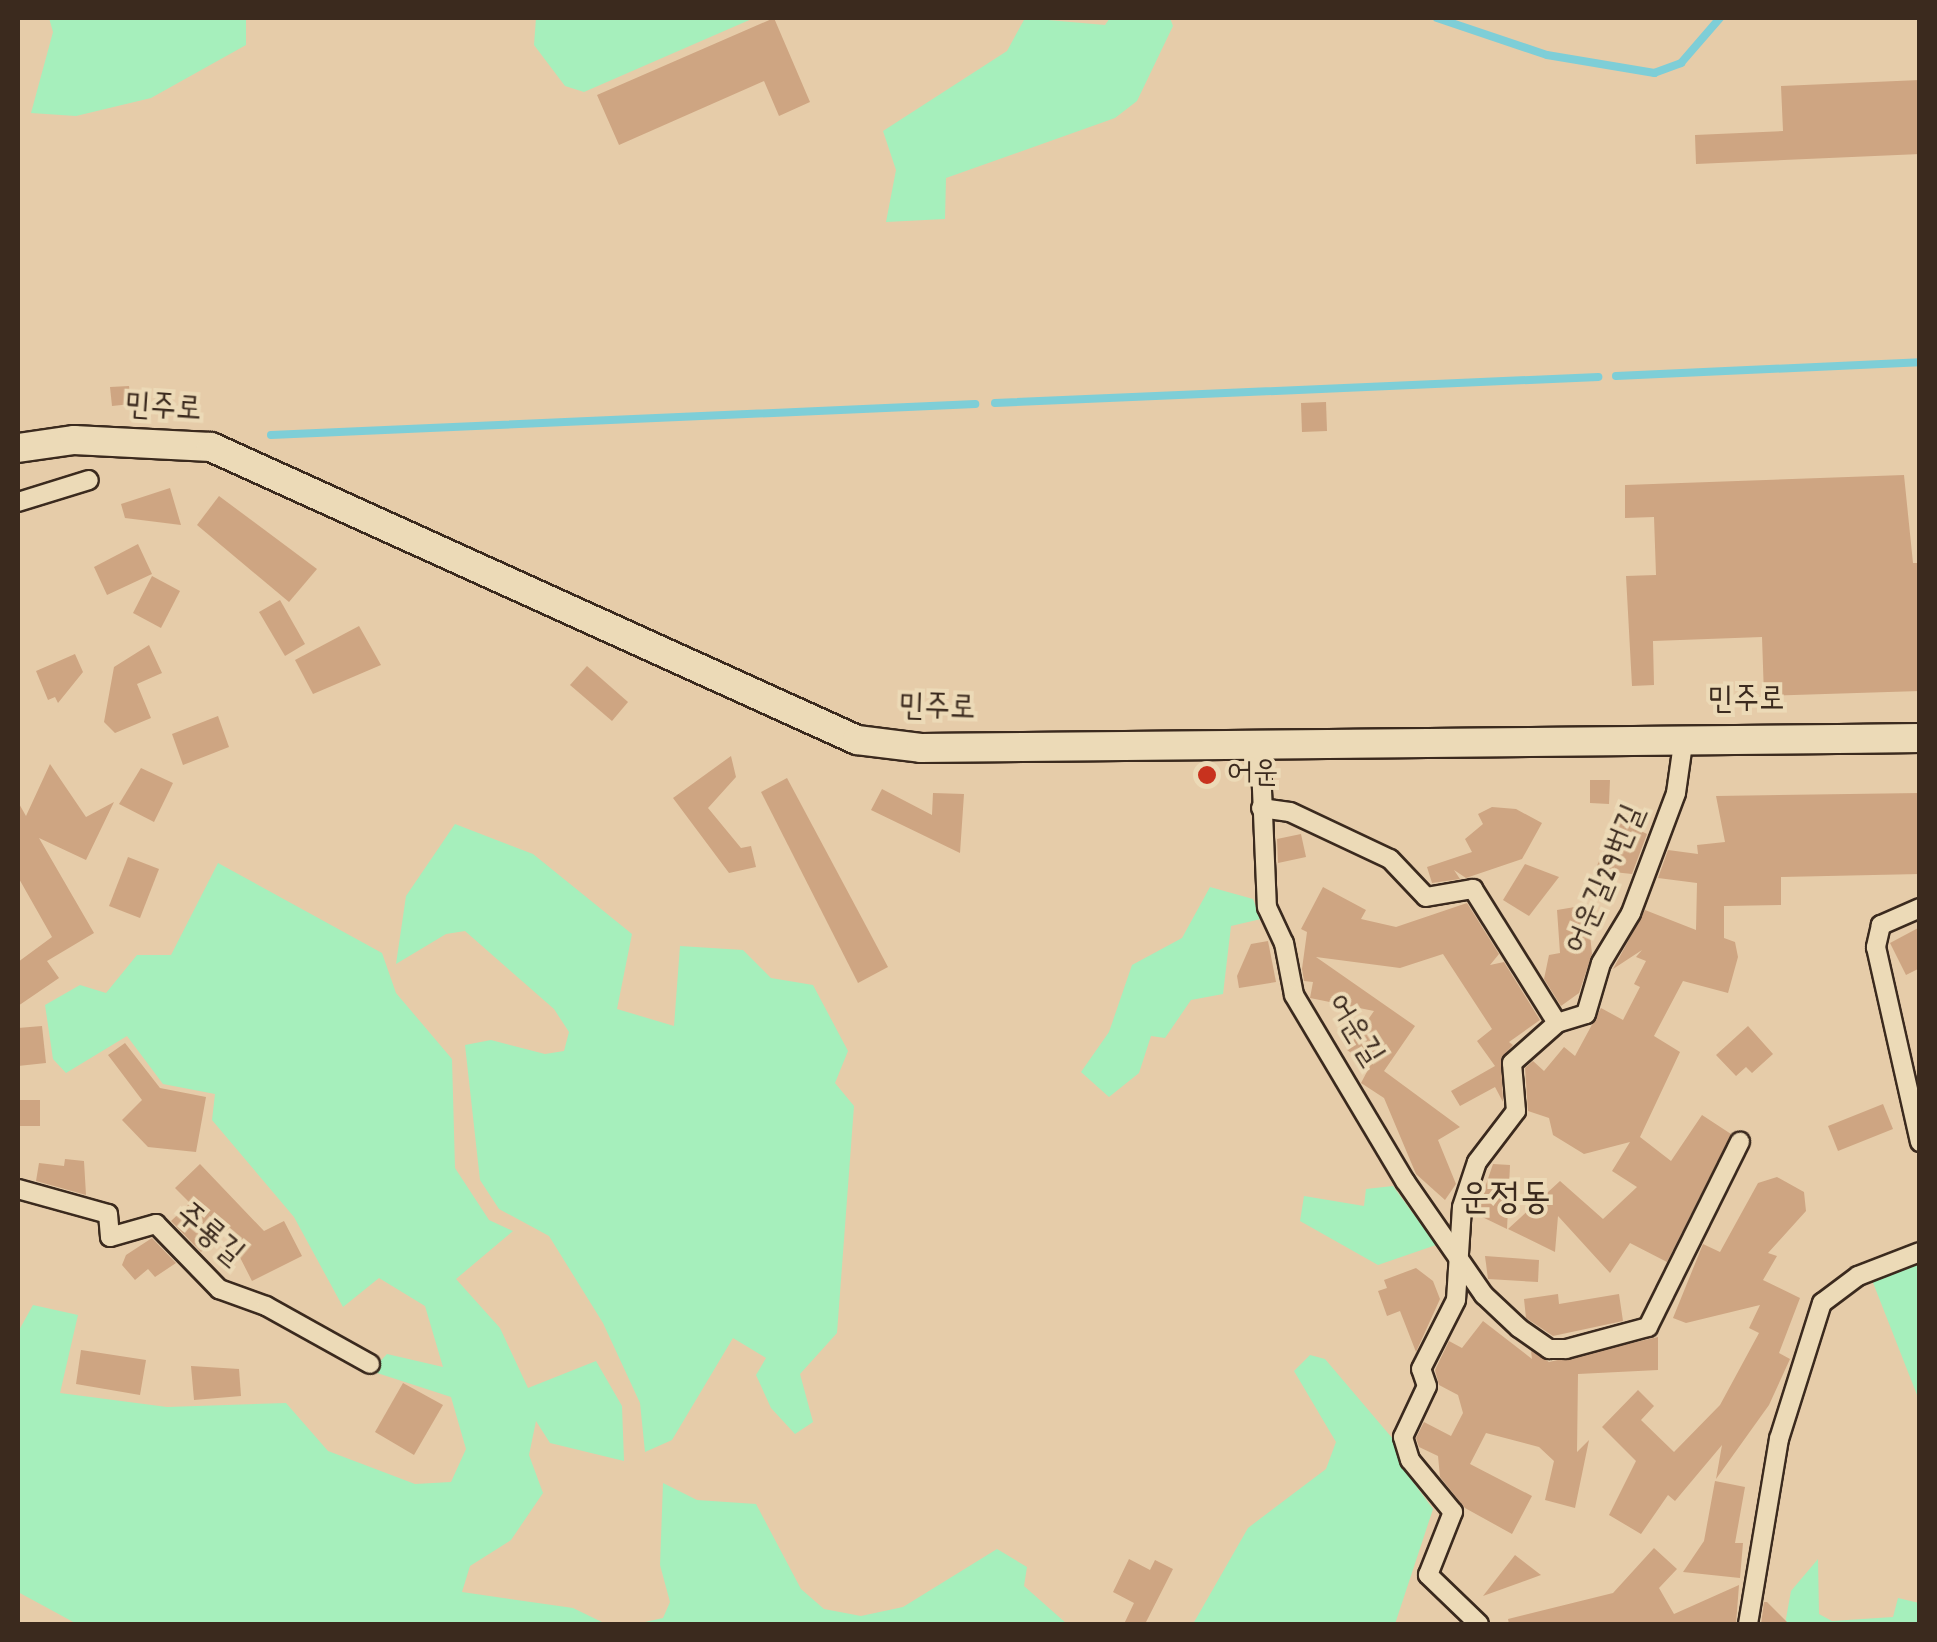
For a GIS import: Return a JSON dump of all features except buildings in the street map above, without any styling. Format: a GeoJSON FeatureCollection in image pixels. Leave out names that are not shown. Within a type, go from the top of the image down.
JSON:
{"type":"FeatureCollection","features":[{"type":"Feature","properties":{"kind":"main road","name":"민주로"},"geometry":{"type":"LineString","coordinates":[[18,448],[74,440],[212,447],[857,740],[921,748],[1684,737],[1920,738]]}},
{"type":"Feature","properties":{"kind":"street"},"geometry":{"type":"LineString","coordinates":[[18,502],[89,480]]}},
{"type":"Feature","properties":{"kind":"street","name":"어운길29번길"},"geometry":{"type":"LineString","coordinates":[[1461,1262],[1462,1207],[1477,1162],[1516,1111],[1512,1062],[1556,1023],[1586,1014],[1596,994],[1601,963],[1630,913],[1676,792],[1684,737]]}},
{"type":"Feature","properties":{"kind":"street","name":"어운길"},"geometry":{"type":"LineString","coordinates":[[1260,742],[1266,907],[1284,942],[1294,995],[1484,1295],[1550,1349],[1648,1327],[1740,1142]]}},
{"type":"Feature","properties":{"kind":"street","name":"어운길29번길"},"geometry":{"type":"LineString","coordinates":[[1262,808],[1290,812],[1390,859],[1426,897],[1473,888],[1556,1023]]}},
{"type":"Feature","properties":{"kind":"street"},"geometry":{"type":"LineString","coordinates":[[1920,908],[1881,925],[1876,947],[1920,1142]]}},
{"type":"Feature","properties":{"kind":"street","name":"주룡길"},"geometry":{"type":"LineString","coordinates":[[18,1189],[108,1214],[110,1237],[156,1224],[219,1289],[266,1306],[370,1364]]}},
{"type":"Feature","properties":{"kind":"street"},"geometry":{"type":"LineString","coordinates":[[1748,1624],[1779,1439],[1822,1303],[1858,1276],[1920,1252]]}},
{"type":"Feature","properties":{"kind":"street"},"geometry":{"type":"LineString","coordinates":[[1461,1262],[1456,1300],[1421,1369],[1427,1386],[1403,1437],[1410,1460],[1453,1512],[1428,1576],[1479,1624]]}},
{"type":"Feature","properties":{"kind":"green space"},"geometry":{"type":"Polygon","coordinates":[[[49,18],[246,18],[246,45],[151,98],[76,116],[31,113],[53,32],[49,18]]]}},
{"type":"Feature","properties":{"kind":"green space"},"geometry":{"type":"Polygon","coordinates":[[[536,18],[754,18],[584,92],[565,86],[534,45],[536,18]]]}},
{"type":"Feature","properties":{"kind":"green space"},"geometry":{"type":"Polygon","coordinates":[[[1025,18],[1105,25],[1110,18],[1170,18],[1173,26],[1137,101],[1115,118],[946,178],[945,219],[886,222],[896,170],[883,131],[1007,51],[1025,18]]]}},
{"type":"Feature","properties":{"kind":"green space"},"geometry":{"type":"Polygon","coordinates":[[[455,824],[533,854],[632,934],[617,1009],[674,1026],[680,946],[743,950],[771,978],[813,985],[848,1051],[835,1083],[854,1106],[837,1333],[800,1374],[813,1422],[795,1434],[771,1408],[756,1375],[766,1358],[733,1338],[672,1440],[645,1452],[640,1403],[603,1323],[549,1236],[499,1209],[480,1180],[465,1045],[491,1040],[545,1054],[564,1051],[569,1032],[554,1009],[465,931],[446,934],[396,964],[406,896],[455,824]]]}},
{"type":"Feature","properties":{"kind":"green space"},"geometry":{"type":"Polygon","coordinates":[[[218,863],[382,953],[396,993],[452,1059],[455,1168],[489,1220],[513,1231],[456,1279],[500,1328],[528,1388],[596,1361],[622,1406],[624,1461],[550,1443],[536,1421],[529,1455],[543,1493],[511,1540],[470,1566],[462,1592],[573,1608],[606,1624],[77,1624],[18,1592],[18,1332],[33,1305],[78,1315],[60,1393],[167,1407],[286,1403],[328,1451],[415,1484],[451,1482],[466,1449],[451,1397],[371,1371],[387,1354],[443,1367],[425,1306],[379,1278],[343,1307],[294,1217],[212,1120],[215,1094],[163,1084],[127,1036],[66,1073],[53,1059],[45,1005],[80,985],[106,993],[137,955],[171,955],[218,863]]]}},
{"type":"Feature","properties":{"kind":"green space"},"geometry":{"type":"Polygon","coordinates":[[[1210,887],[1253,899],[1261,919],[1231,926],[1223,994],[1191,1000],[1165,1038],[1151,1036],[1139,1073],[1109,1097],[1081,1072],[1109,1032],[1132,965],[1182,938],[1210,887]]]}},
{"type":"Feature","properties":{"kind":"green space"},"geometry":{"type":"Polygon","coordinates":[[[1393,1186],[1436,1245],[1378,1265],[1300,1221],[1304,1196],[1364,1206],[1366,1189],[1393,1186]]]}},
{"type":"Feature","properties":{"kind":"green space"},"geometry":{"type":"Polygon","coordinates":[[[1919,1260],[1919,1400],[1870,1275],[1919,1260]]]}},
{"type":"Feature","properties":{"kind":"green space"},"geometry":{"type":"Polygon","coordinates":[[[1310,1355],[1325,1359],[1393,1439],[1405,1471],[1433,1509],[1395,1624],[1193,1624],[1248,1528],[1326,1469],[1336,1442],[1294,1371],[1310,1355]]]}},
{"type":"Feature","properties":{"kind":"green space"},"geometry":{"type":"Polygon","coordinates":[[[663,1483],[697,1500],[756,1504],[801,1589],[824,1609],[861,1616],[903,1607],[997,1549],[1027,1567],[1024,1586],[1067,1624],[636,1624],[663,1618],[670,1602],[660,1565],[663,1483]]]}},
{"type":"Feature","properties":{"kind":"green space"},"geometry":{"type":"Polygon","coordinates":[[[1818,1559],[1819,1614],[1832,1621],[1893,1617],[1898,1598],[1919,1603],[1919,1624],[1785,1624],[1791,1591],[1818,1559]]]}},
{"type":"Feature","properties":{"kind":"waterway"},"geometry":{"type":"LineString","coordinates":[[1437,18],[1547,55],[1654,73],[1681,63],[1720,18]]}},
{"type":"Feature","properties":{"kind":"waterway"},"geometry":{"type":"LineString","coordinates":[[1616,376],[1920,362]]}},
{"type":"Feature","properties":{"kind":"waterway"},"geometry":{"type":"LineString","coordinates":[[995,403],[1598,377]]}},
{"type":"Feature","properties":{"kind":"waterway"},"geometry":{"type":"LineString","coordinates":[[271,435],[975,404]]}},
{"type":"Feature","properties":{"kind":"place","name":"어운"},"geometry":{"type":"Point","coordinates":[1207,775]}},
{"type":"Feature","properties":{"kind":"district","name":"운정동"},"geometry":{"type":"Point","coordinates":[1505,1201]}}]}
